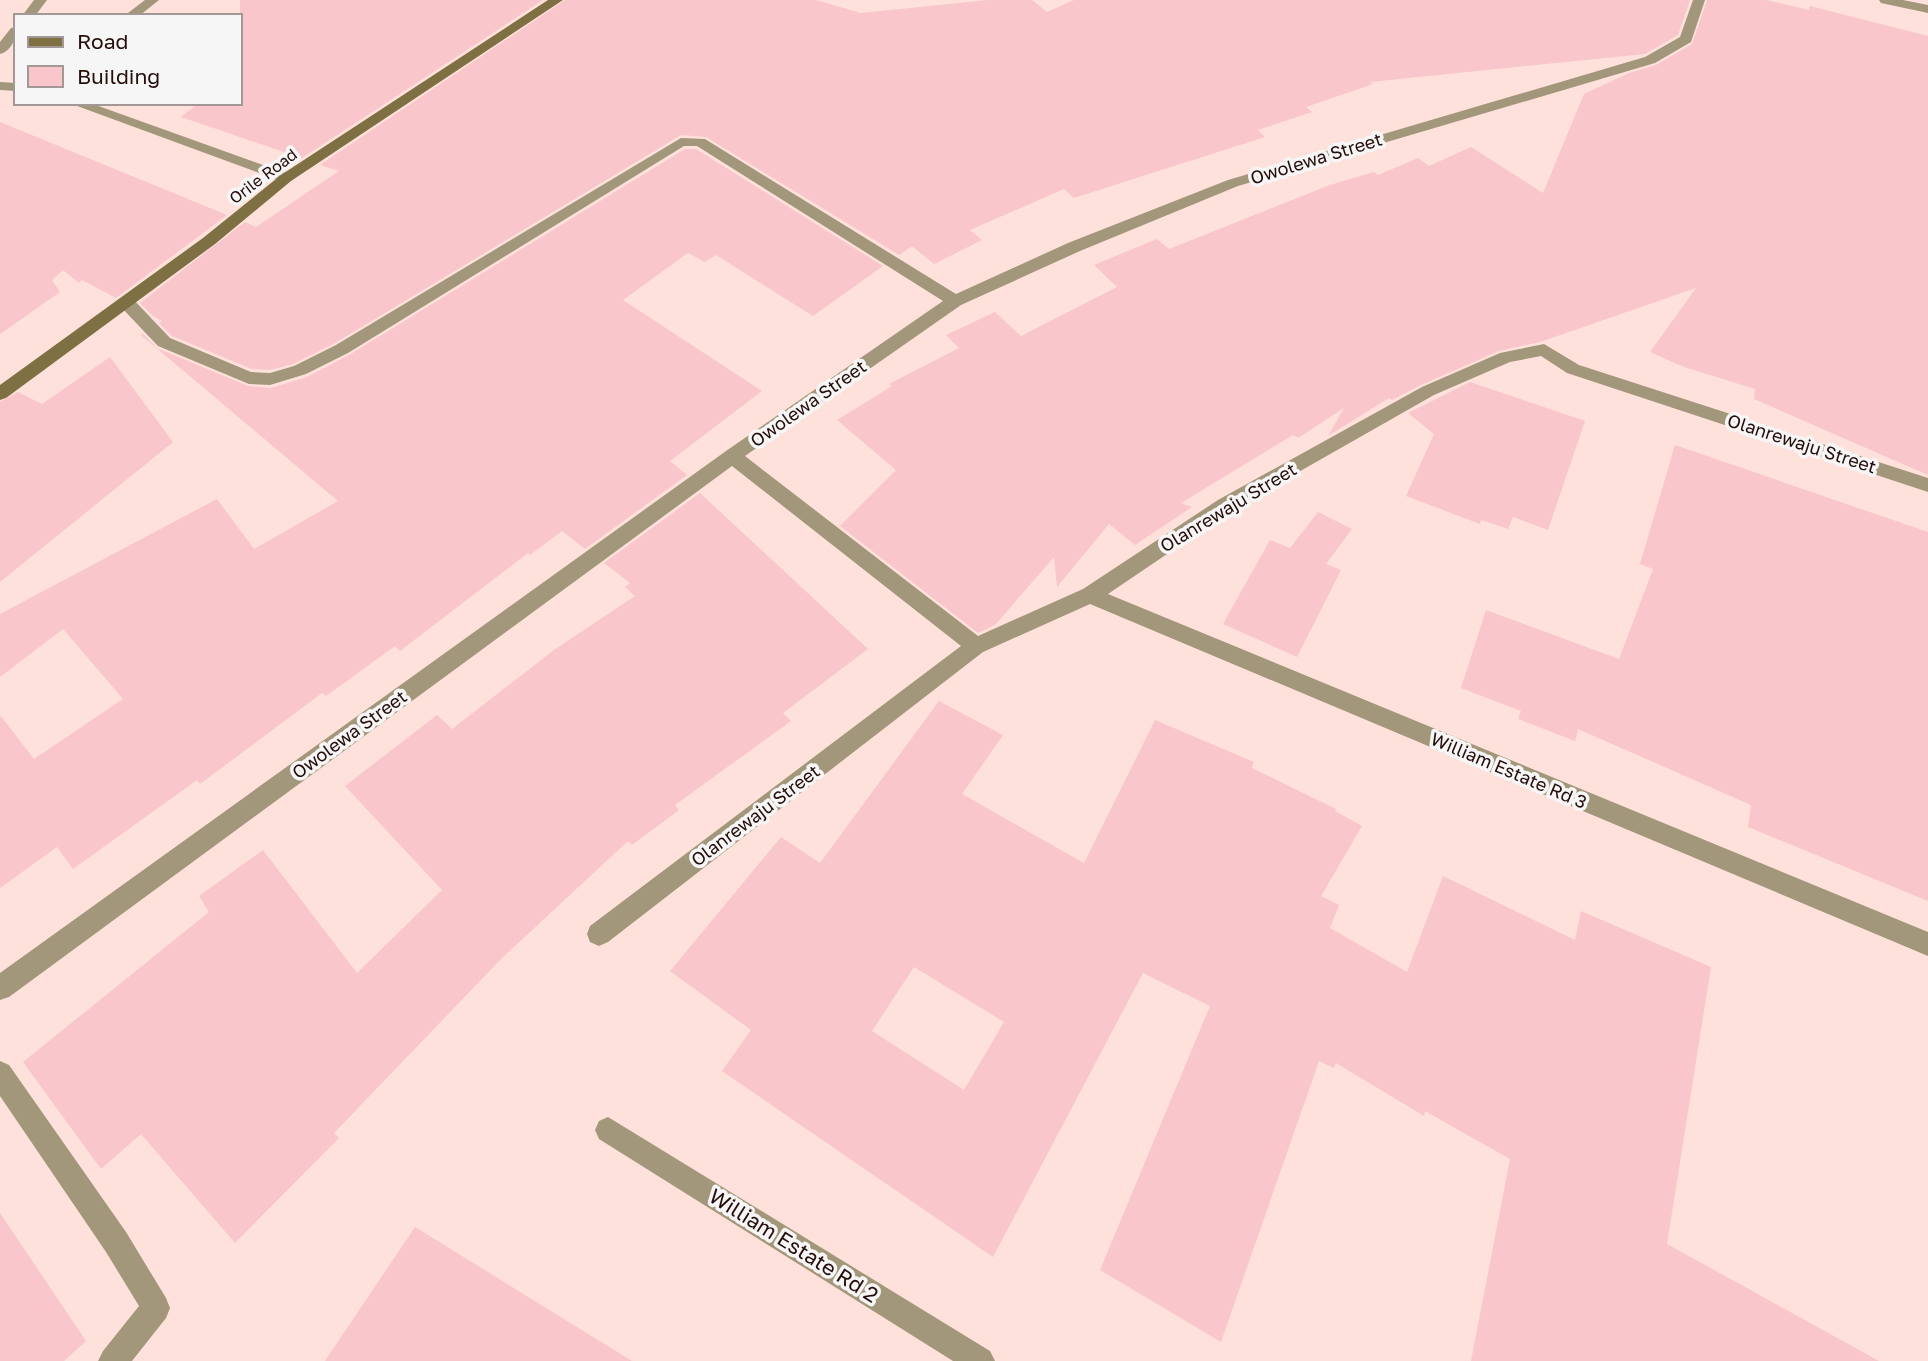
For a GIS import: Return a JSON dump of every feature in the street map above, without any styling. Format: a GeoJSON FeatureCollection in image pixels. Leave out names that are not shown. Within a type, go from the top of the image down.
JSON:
{"type":"FeatureCollection","features":[{"type":"Feature","properties":{"kind":"street"},"geometry":{"type":"LineString","coordinates":[[30,14],[41,0]]}},
{"type":"Feature","properties":{"kind":"street"},"geometry":{"type":"LineString","coordinates":[[133,14],[153,0]]}},
{"type":"Feature","properties":{"kind":"street","name":"Orile Road"},"geometry":{"type":"LineString","coordinates":[[0,394],[126,302],[286,178],[557,0]]}},
{"type":"Feature","properties":{"kind":"street","name":"Owolewa Street"},"geometry":{"type":"LineString","coordinates":[[0,988],[732,456],[955,301],[1074,247],[1233,183],[1650,60],[1686,39],[1699,0]]}},
{"type":"Feature","properties":{"kind":"street"},"geometry":{"type":"LineString","coordinates":[[1885,0],[1928,9]]}},
{"type":"Feature","properties":{"kind":"street"},"geometry":{"type":"LineString","coordinates":[[0,50],[14,33]]}},
{"type":"Feature","properties":{"kind":"street"},"geometry":{"type":"LineString","coordinates":[[82,105],[286,178]]}},
{"type":"Feature","properties":{"kind":"street"},"geometry":{"type":"LineString","coordinates":[[126,302],[164,342],[249,378],[270,379],[300,370],[342,349],[681,142],[700,142],[955,301]]}},
{"type":"Feature","properties":{"kind":"street","name":"Olanrewaju Street"},"geometry":{"type":"LineString","coordinates":[[599,934],[976,646],[1090,595],[1225,505],[1428,391],[1506,357],[1544,350],[1573,369],[1928,485]]}},
{"type":"Feature","properties":{"kind":"street"},"geometry":{"type":"LineString","coordinates":[[732,456],[976,646]]}},
{"type":"Feature","properties":{"kind":"street","name":"William Estate Rd 3"},"geometry":{"type":"LineString","coordinates":[[1090,595],[1928,944]]}},
{"type":"Feature","properties":{"kind":"street"},"geometry":{"type":"LineString","coordinates":[[0,1074],[116,1242],[156,1308],[113,1361]]}},
{"type":"Feature","properties":{"kind":"street","name":"William Estate Rd 2"},"geometry":{"type":"LineString","coordinates":[[608,1130],[980,1361]]}},
{"type":"Feature","properties":{"kind":"building"},"geometry":{"type":"Polygon","coordinates":[[[240,0],[543,0],[302,158],[181,117],[196,105],[242,105],[240,0]]]}},
{"type":"Feature","properties":{"kind":"building"},"geometry":{"type":"Polygon","coordinates":[[[565,0],[816,0],[861,13],[988,0],[1032,0],[1047,12],[1074,0],[1690,0],[1678,35],[1645,54],[1370,82],[1373,84],[1306,107],[1312,112],[1258,130],[1265,137],[1074,198],[1064,189],[970,230],[982,240],[934,264],[912,246],[899,255],[706,137],[681,135],[335,343],[293,364],[270,370],[252,369],[172,336],[159,323],[162,321],[140,303],[245,222],[256,227],[339,171],[320,165],[565,0]]]}},
{"type":"Feature","properties":{"kind":"building"},"geometry":{"type":"Polygon","coordinates":[[[1707,0],[1766,0],[1809,10],[1810,6],[1928,36],[1928,475],[1754,399],[1755,389],[1684,367],[1650,352],[1696,288],[1540,342],[1499,351],[1392,400],[1389,398],[1328,436],[1344,408],[1298,438],[1293,435],[1181,503],[1192,507],[1135,545],[1109,524],[1057,587],[1054,557],[995,625],[978,633],[840,526],[896,470],[837,420],[892,386],[889,384],[959,348],[946,335],[995,312],[1021,336],[1117,287],[1094,265],[1157,239],[1169,249],[1330,185],[1374,172],[1378,175],[1418,158],[1429,166],[1471,147],[1543,193],[1584,94],[1629,73],[1656,65],[1692,44],[1707,0]]]}},
{"type":"Feature","properties":{"kind":"building"},"geometry":{"type":"Polygon","coordinates":[[[0,122],[227,215],[116,298],[82,280],[79,283],[63,270],[52,280],[60,292],[0,334],[0,122]]]}},
{"type":"Feature","properties":{"kind":"building"},"geometry":{"type":"Polygon","coordinates":[[[685,149],[696,149],[883,266],[813,316],[716,255],[705,262],[688,253],[623,300],[762,391],[670,461],[687,475],[585,549],[562,531],[530,555],[528,553],[400,651],[395,646],[326,696],[322,693],[200,784],[197,780],[73,869],[57,847],[0,888],[0,715],[34,759],[123,699],[63,629],[0,677],[0,614],[217,499],[254,549],[338,501],[141,335],[157,348],[248,386],[271,388],[307,377],[349,355],[685,149]]]}},
{"type":"Feature","properties":{"kind":"building"},"geometry":{"type":"Polygon","coordinates":[[[110,357],[173,442],[0,582],[0,402],[18,392],[42,404],[110,357]]]}},
{"type":"Feature","properties":{"kind":"building"},"geometry":{"type":"Polygon","coordinates":[[[1470,382],[1585,421],[1548,530],[1513,517],[1508,529],[1481,520],[1480,524],[1406,496],[1434,434],[1408,413],[1470,382]]]}},
{"type":"Feature","properties":{"kind":"building"},"geometry":{"type":"Polygon","coordinates":[[[1675,445],[1928,532],[1928,901],[1748,827],[1751,805],[1578,729],[1575,741],[1518,719],[1521,711],[1461,688],[1486,610],[1619,659],[1653,569],[1640,564],[1675,445]]]}},
{"type":"Feature","properties":{"kind":"building"},"geometry":{"type":"Polygon","coordinates":[[[700,493],[868,649],[783,713],[791,721],[675,805],[679,810],[632,845],[628,841],[502,958],[334,1133],[339,1138],[235,1243],[141,1134],[101,1169],[23,1062],[209,912],[199,896],[263,850],[357,973],[442,890],[345,786],[437,715],[452,729],[554,650],[635,596],[625,587],[630,583],[604,563],[700,493]]]}},
{"type":"Feature","properties":{"kind":"building"},"geometry":{"type":"Polygon","coordinates":[[[1318,512],[1352,529],[1326,564],[1341,570],[1297,657],[1223,624],[1270,540],[1290,548],[1318,512]]]}},
{"type":"Feature","properties":{"kind":"building"},"geometry":{"type":"Polygon","coordinates":[[[939,701],[1003,735],[962,794],[1084,863],[1155,720],[1254,762],[1252,768],[1336,809],[1335,811],[1362,826],[1321,896],[1339,905],[1330,928],[1407,972],[1443,876],[1575,940],[1581,911],[1711,967],[1667,1244],[1879,1361],[1471,1361],[1510,1159],[1425,1111],[1424,1116],[1336,1063],[1334,1068],[1319,1061],[1221,1342],[1100,1270],[1210,1006],[1143,973],[993,1257],[722,1071],[751,1030],[670,971],[781,837],[820,863],[939,701]],[[914,967],[872,1031],[964,1090],[1004,1022],[914,967]]]}},
{"type":"Feature","properties":{"kind":"building"},"geometry":{"type":"Polygon","coordinates":[[[0,1213],[86,1341],[64,1361],[0,1361],[0,1213]]]}},
{"type":"Feature","properties":{"kind":"building"},"geometry":{"type":"Polygon","coordinates":[[[415,1227],[632,1361],[325,1361],[415,1227]]]}}]}
